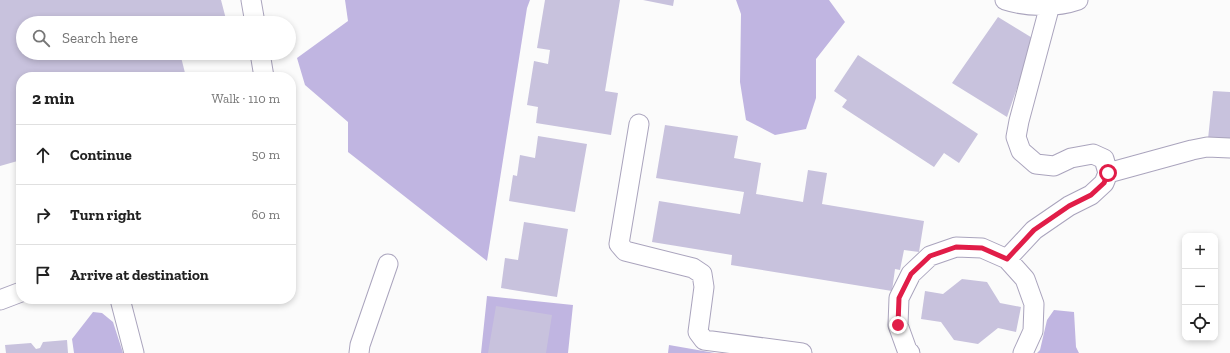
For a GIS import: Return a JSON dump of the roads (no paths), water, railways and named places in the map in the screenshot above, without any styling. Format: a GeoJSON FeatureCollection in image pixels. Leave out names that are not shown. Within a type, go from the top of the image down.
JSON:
{"type":"FeatureCollection","features":[{"type":"Feature","properties":{"kind":"street"},"geometry":{"type":"LineString","coordinates":[[251,0],[254,16]]}},
{"type":"Feature","properties":{"kind":"street"},"geometry":{"type":"LineString","coordinates":[[1005,0],[1017,4],[1050,5],[1078,0]]}},
{"type":"Feature","properties":{"kind":"street"},"geometry":{"type":"LineString","coordinates":[[1007,259],[1034,230],[1069,206],[1091,195],[1104,183],[1108,173],[1104,159],[1093,154],[1071,158],[1054,166],[1036,164],[1021,151],[1016,137],[1050,5]]}},
{"type":"Feature","properties":{"kind":"street"},"geometry":{"type":"LineString","coordinates":[[261,60],[263,72]]}},
{"type":"Feature","properties":{"kind":"street"},"geometry":{"type":"LineString","coordinates":[[639,124],[618,244],[625,251],[693,268],[702,274],[704,287],[698,332],[704,340],[802,353]]}},
{"type":"Feature","properties":{"kind":"street"},"geometry":{"type":"LineString","coordinates":[[1108,173],[1192,150],[1230,148]]}},
{"type":"Feature","properties":{"kind":"street"},"geometry":{"type":"LineString","coordinates":[[910,353],[907,350],[898,325],[899,298],[911,274],[930,256],[956,247],[982,248],[1007,259],[1025,279],[1034,304],[1033,330],[1023,353]]}},
{"type":"Feature","properties":{"kind":"street"},"geometry":{"type":"LineString","coordinates":[[359,353],[360,345],[388,264]]}},
{"type":"Feature","properties":{"kind":"street"},"geometry":{"type":"LineString","coordinates":[[0,300],[16,294]]}},
{"type":"Feature","properties":{"kind":"street"},"geometry":{"type":"LineString","coordinates":[[121,304],[134,353]]}}]}
